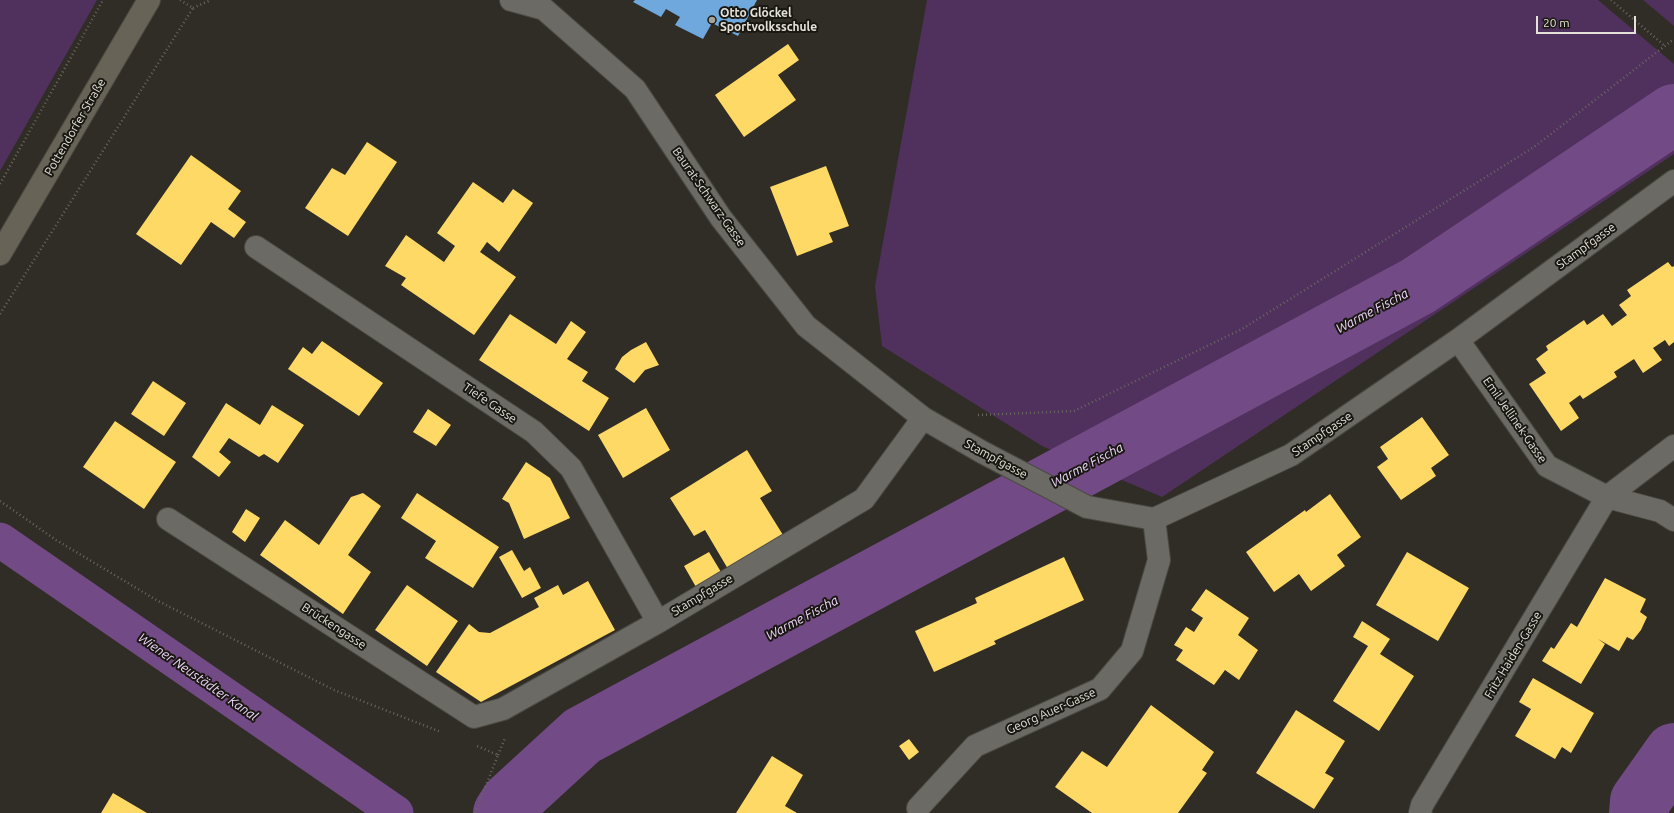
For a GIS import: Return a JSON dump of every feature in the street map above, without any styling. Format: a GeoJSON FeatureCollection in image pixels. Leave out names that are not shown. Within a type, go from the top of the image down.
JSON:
{"type":"FeatureCollection","features":[{"type":"Feature","properties":{"kind":"main road","name":"Pottendorfer Straße"},"geometry":{"type":"LineString","coordinates":[[0,254],[149,0]]}},
{"type":"Feature","properties":{"kind":"street","name":"Baurat Schwarz-Gasse"},"geometry":{"type":"LineString","coordinates":[[511,0],[544,9],[635,89],[721,218],[806,326],[923,418]]}},
{"type":"Feature","properties":{"kind":"street","name":"Stampfgasse"},"geometry":{"type":"LineString","coordinates":[[503,709],[658,622],[864,499],[923,418],[982,452],[1087,507],[1154,519],[1291,455],[1458,340],[1674,181]]}},
{"type":"Feature","properties":{"kind":"street","name":"Tiefe Gasse"},"geometry":{"type":"LineString","coordinates":[[256,247],[534,432],[571,468],[658,622]]}},
{"type":"Feature","properties":{"kind":"street","name":"Emil Jellinek-Gasse"},"geometry":{"type":"LineString","coordinates":[[1458,340],[1547,466],[1607,497],[1660,510],[1674,520]]}},
{"type":"Feature","properties":{"kind":"street"},"geometry":{"type":"LineString","coordinates":[[1607,497],[1674,446]]}},
{"type":"Feature","properties":{"kind":"street","name":"Fritz Haiden-Gasse"},"geometry":{"type":"LineString","coordinates":[[1420,813],[1422,805],[1607,497]]}},
{"type":"Feature","properties":{"kind":"street","name":"Brückengasse"},"geometry":{"type":"LineString","coordinates":[[168,519],[474,717],[503,709]]}},
{"type":"Feature","properties":{"kind":"street","name":"Georg Auer-Gasse"},"geometry":{"type":"LineString","coordinates":[[918,808],[975,746],[1100,689],[1132,651],[1159,560],[1154,519]]}},
{"type":"Feature","properties":{"kind":"path"},"geometry":{"type":"LineString","coordinates":[[0,184],[103,0]]}},
{"type":"Feature","properties":{"kind":"path"},"geometry":{"type":"LineString","coordinates":[[180,0],[193,8]]}},
{"type":"Feature","properties":{"kind":"path"},"geometry":{"type":"LineString","coordinates":[[0,314],[193,8],[211,0]]}},
{"type":"Feature","properties":{"kind":"path"},"geometry":{"type":"LineString","coordinates":[[1611,0],[1666,46]]}},
{"type":"Feature","properties":{"kind":"path"},"geometry":{"type":"LineString","coordinates":[[971,416],[1074,411],[1242,329],[1534,146],[1674,39]]}},
{"type":"Feature","properties":{"kind":"path"},"geometry":{"type":"LineString","coordinates":[[0,501],[56,540],[158,601],[334,690],[448,735]]}},
{"type":"Feature","properties":{"kind":"path"},"geometry":{"type":"LineString","coordinates":[[475,813],[498,754],[476,746]]}},
{"type":"Feature","properties":{"kind":"shaded area"},"geometry":{"type":"Polygon","coordinates":[[[0,0],[97,0],[0,171],[0,0]]]}},
{"type":"Feature","properties":{"kind":"shaded area"},"geometry":{"type":"Polygon","coordinates":[[[927,0],[1598,0],[1674,64],[1674,154],[1162,497],[1042,446],[882,346],[875,286],[927,0]]]}},
{"type":"Feature","properties":{"kind":"shaded area"},"geometry":{"type":"Polygon","coordinates":[[[1643,0],[1674,0],[1674,26],[1643,0]]]}},
{"type":"Feature","properties":{"kind":"building: Wohnen"},"geometry":{"type":"Polygon","coordinates":[[[788,44],[799,60],[778,75],[796,100],[744,137],[715,95],[788,44]]]}},
{"type":"Feature","properties":{"kind":"building: Wohnen"},"geometry":{"type":"Polygon","coordinates":[[[367,142],[397,162],[348,236],[305,208],[332,168],[345,175],[367,142]]]}},
{"type":"Feature","properties":{"kind":"building: Wohnen"},"geometry":{"type":"Polygon","coordinates":[[[191,155],[241,191],[228,209],[246,222],[234,238],[211,222],[181,265],[136,234],[191,155]]]}},
{"type":"Feature","properties":{"kind":"building: Wohnen"},"geometry":{"type":"Polygon","coordinates":[[[826,166],[849,226],[829,233],[833,242],[797,256],[770,187],[826,166]]]}},
{"type":"Feature","properties":{"kind":"building: Wohnen"},"geometry":{"type":"Polygon","coordinates":[[[473,182],[503,203],[513,189],[533,203],[499,252],[487,242],[480,252],[516,277],[474,335],[401,285],[406,278],[385,266],[406,235],[444,262],[455,246],[437,233],[473,182]]]}},
{"type":"Feature","properties":{"kind":"building: Wohnen"},"geometry":{"type":"Polygon","coordinates":[[[1668,262],[1672,267],[1674,266],[1674,342],[1669,346],[1665,340],[1653,348],[1662,360],[1643,373],[1634,359],[1614,372],[1617,377],[1583,399],[1580,395],[1569,403],[1579,418],[1561,431],[1529,384],[1546,373],[1536,359],[1548,350],[1546,346],[1584,320],[1587,325],[1603,314],[1612,326],[1627,315],[1619,305],[1631,296],[1627,290],[1668,262]]]}},
{"type":"Feature","properties":{"kind":"building: Wohnen"},"geometry":{"type":"Polygon","coordinates":[[[510,314],[556,344],[571,321],[586,332],[567,359],[588,372],[582,381],[609,398],[589,431],[479,360],[510,314]]]}},
{"type":"Feature","properties":{"kind":"building: Wohnen"},"geometry":{"type":"Polygon","coordinates":[[[322,341],[383,383],[359,416],[288,369],[303,347],[312,354],[322,341]]]}},
{"type":"Feature","properties":{"kind":"building: Wohnen"},"geometry":{"type":"Polygon","coordinates":[[[646,342],[659,365],[645,370],[634,383],[615,369],[622,357],[646,342]]]}},
{"type":"Feature","properties":{"kind":"building: Wohnen"},"geometry":{"type":"Polygon","coordinates":[[[153,381],[186,403],[164,436],[131,414],[153,381]]]}},
{"type":"Feature","properties":{"kind":"building: Wohnen"},"geometry":{"type":"Polygon","coordinates":[[[226,403],[260,425],[272,405],[304,425],[278,463],[264,454],[259,457],[229,438],[219,452],[231,462],[219,477],[192,457],[226,403]]]}},
{"type":"Feature","properties":{"kind":"building: Wohnen"},"geometry":{"type":"Polygon","coordinates":[[[646,408],[670,450],[623,478],[598,435],[646,408]]]}},
{"type":"Feature","properties":{"kind":"building: Wohnen"},"geometry":{"type":"Polygon","coordinates":[[[428,409],[451,425],[436,446],[413,432],[428,409]]]}},
{"type":"Feature","properties":{"kind":"building: Wohnen"},"geometry":{"type":"Polygon","coordinates":[[[1422,417],[1449,455],[1431,468],[1436,476],[1401,500],[1377,467],[1388,459],[1380,447],[1422,417]]]}},
{"type":"Feature","properties":{"kind":"building: Wohnen"},"geometry":{"type":"Polygon","coordinates":[[[115,421],[176,462],[144,509],[83,467],[115,421]]]}},
{"type":"Feature","properties":{"kind":"building: Wohnen"},"geometry":{"type":"Polygon","coordinates":[[[747,450],[772,491],[760,498],[783,535],[728,569],[705,530],[694,536],[670,498],[747,450]]]}},
{"type":"Feature","properties":{"kind":"building: Wohnen"},"geometry":{"type":"Polygon","coordinates":[[[526,462],[550,478],[570,518],[524,539],[509,503],[502,499],[526,462]]]}},
{"type":"Feature","properties":{"kind":"building: Wohnen"},"geometry":{"type":"Polygon","coordinates":[[[363,493],[381,506],[348,555],[371,572],[343,614],[260,555],[285,520],[319,545],[351,497],[363,493]]]}},
{"type":"Feature","properties":{"kind":"building: Wohnen"},"geometry":{"type":"Polygon","coordinates":[[[417,493],[499,547],[473,588],[425,558],[436,541],[401,518],[417,493]]]}},
{"type":"Feature","properties":{"kind":"building: Wohnen"},"geometry":{"type":"Polygon","coordinates":[[[1330,494],[1361,537],[1337,555],[1345,566],[1311,591],[1299,574],[1274,592],[1246,552],[1330,494]]]}},
{"type":"Feature","properties":{"kind":"building: Wohnen"},"geometry":{"type":"Polygon","coordinates":[[[246,509],[260,518],[245,542],[232,532],[246,509]]]}},
{"type":"Feature","properties":{"kind":"building: Wohnen"},"geometry":{"type":"Polygon","coordinates":[[[512,550],[524,571],[530,567],[541,588],[522,598],[499,557],[512,550]]]}},
{"type":"Feature","properties":{"kind":"building: Wohnen"},"geometry":{"type":"Polygon","coordinates":[[[709,552],[721,572],[696,587],[684,566],[709,552]]]}},
{"type":"Feature","properties":{"kind":"building: Wohnen"},"geometry":{"type":"Polygon","coordinates":[[[1407,552],[1469,588],[1438,641],[1376,605],[1407,552]]]}},
{"type":"Feature","properties":{"kind":"building: Wohnen"},"geometry":{"type":"Polygon","coordinates":[[[1064,557],[1084,600],[994,641],[996,644],[934,672],[915,631],[977,603],[975,598],[1064,557]]]}},
{"type":"Feature","properties":{"kind":"building: Wohnen"},"geometry":{"type":"Polygon","coordinates":[[[1605,578],[1646,599],[1640,612],[1647,617],[1641,630],[1633,640],[1627,637],[1619,651],[1598,639],[1605,644],[1581,684],[1542,661],[1551,647],[1554,649],[1571,623],[1577,627],[1605,578]]]}},
{"type":"Feature","properties":{"kind":"building: Wohnen"},"geometry":{"type":"Polygon","coordinates":[[[588,581],[615,630],[481,702],[436,672],[469,624],[479,632],[490,633],[539,607],[534,598],[558,585],[563,595],[588,581]]]}},
{"type":"Feature","properties":{"kind":"building: Wohnen"},"geometry":{"type":"Polygon","coordinates":[[[407,585],[458,621],[427,666],[375,630],[407,585]]]}},
{"type":"Feature","properties":{"kind":"building: Wohnen"},"geometry":{"type":"Polygon","coordinates":[[[1206,589],[1249,618],[1238,635],[1258,650],[1239,680],[1225,670],[1214,685],[1176,660],[1183,650],[1174,645],[1186,627],[1194,632],[1203,618],[1191,610],[1206,589]]]}},
{"type":"Feature","properties":{"kind":"building: Wohnen"},"geometry":{"type":"Polygon","coordinates":[[[1362,621],[1390,639],[1380,654],[1414,676],[1379,731],[1333,701],[1368,646],[1353,637],[1362,621]]]}},
{"type":"Feature","properties":{"kind":"building: Wohnen"},"geometry":{"type":"Polygon","coordinates":[[[1533,678],[1594,713],[1571,753],[1562,747],[1555,759],[1515,736],[1531,709],[1519,702],[1533,678]]]}},
{"type":"Feature","properties":{"kind":"building: Wohnen"},"geometry":{"type":"Polygon","coordinates":[[[1151,705],[1214,752],[1202,770],[1207,773],[1178,813],[1092,813],[1055,787],[1082,751],[1107,767],[1151,705]]]}},
{"type":"Feature","properties":{"kind":"building: Wohnen"},"geometry":{"type":"Polygon","coordinates":[[[1296,710],[1345,741],[1325,773],[1334,778],[1314,809],[1256,773],[1296,710]]]}},
{"type":"Feature","properties":{"kind":"building: Wohnen"},"geometry":{"type":"Polygon","coordinates":[[[909,739],[919,752],[909,760],[899,746],[909,739]]]}},
{"type":"Feature","properties":{"kind":"building: Wohnen"},"geometry":{"type":"Polygon","coordinates":[[[772,756],[803,775],[785,806],[797,813],[736,813],[772,756]]]}},
{"type":"Feature","properties":{"kind":"building: Wohnen"},"geometry":{"type":"Polygon","coordinates":[[[113,793],[147,813],[101,813],[113,793]]]}},
{"type":"Feature","properties":{"kind":"building: Schulen","name":"Otto Glöckel Sportvolksschule"},"geometry":{"type":"Polygon","coordinates":[[[635,0],[757,0],[738,36],[712,23],[703,39],[675,25],[680,17],[666,9],[661,17],[633,2],[635,0]]]}},
{"type":"Feature","properties":{"kind":"waterway","name":"Warme Fischa"},"geometry":{"type":"LineString","coordinates":[[503,813],[510,802],[582,736],[1418,286],[1674,114]]}},
{"type":"Feature","properties":{"kind":"waterway","name":"Wiener Neustädter Kanal"},"geometry":{"type":"LineString","coordinates":[[0,540],[396,813]]}},
{"type":"Feature","properties":{"kind":"waterway"},"geometry":{"type":"LineString","coordinates":[[1639,813],[1640,801],[1674,753]]}},
{"type":"Feature","properties":{"kind":"place","name":"Otto Glöckel Sportvolksschule"},"geometry":{"type":"Point","coordinates":[712,20]}}]}
